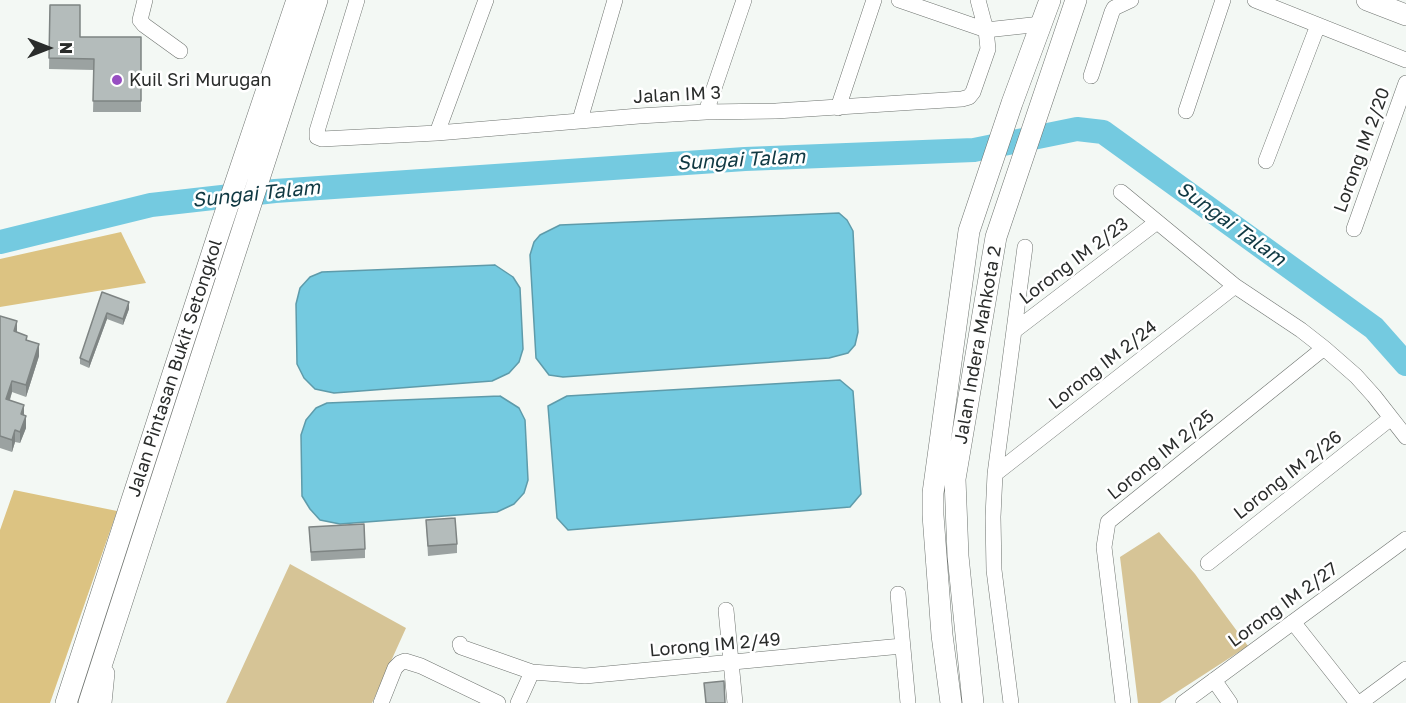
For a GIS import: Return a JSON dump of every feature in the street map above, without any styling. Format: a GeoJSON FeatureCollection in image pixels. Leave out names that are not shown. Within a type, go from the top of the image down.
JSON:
{"type":"FeatureCollection","features":[{"type":"Feature","properties":{"kind":"main road","name":"Jalan Pintasan Bukit Setongkol"},"geometry":{"type":"LineString","coordinates":[[88,703],[242,230],[255,158],[297,0]]}},
{"type":"Feature","properties":{"kind":"main road","name":"Jalan Pintasan Bukit Setongkol"},"geometry":{"type":"LineString","coordinates":[[66,703],[220,229],[255,158],[316,0]]}},
{"type":"Feature","properties":{"kind":"main road","name":"Jalan Indera Mahkota 2"},"geometry":{"type":"LineString","coordinates":[[951,703],[942,635],[933,493],[969,231],[1050,0]]}},
{"type":"Feature","properties":{"kind":"main road","name":"Jalan Indera Mahkota 2"},"geometry":{"type":"LineString","coordinates":[[973,703],[958,556],[955,479],[996,237],[1076,0]]}},
{"type":"Feature","properties":{"kind":"main road"},"geometry":{"type":"LineString","coordinates":[[1367,0],[1406,15]]}},
{"type":"Feature","properties":{"kind":"street"},"geometry":{"type":"LineString","coordinates":[[145,0],[140,20],[180,51]]}},
{"type":"Feature","properties":{"kind":"street","name":"Jalan IM 3"},"geometry":{"type":"LineString","coordinates":[[357,0],[317,137],[322,139],[437,133],[580,120],[706,112],[838,108],[969,97],[973,92],[988,49],[986,30]]}},
{"type":"Feature","properties":{"kind":"street"},"geometry":{"type":"LineString","coordinates":[[437,133],[486,0]]}},
{"type":"Feature","properties":{"kind":"street"},"geometry":{"type":"LineString","coordinates":[[580,120],[615,0]]}},
{"type":"Feature","properties":{"kind":"street"},"geometry":{"type":"LineString","coordinates":[[706,112],[744,0]]}},
{"type":"Feature","properties":{"kind":"street"},"geometry":{"type":"LineString","coordinates":[[838,108],[874,0]]}},
{"type":"Feature","properties":{"kind":"street"},"geometry":{"type":"LineString","coordinates":[[899,0],[986,30],[1041,24]]}},
{"type":"Feature","properties":{"kind":"street"},"geometry":{"type":"LineString","coordinates":[[978,0],[986,30]]}},
{"type":"Feature","properties":{"kind":"street"},"geometry":{"type":"LineString","coordinates":[[1090,76],[1114,8],[1131,0]]}},
{"type":"Feature","properties":{"kind":"street"},"geometry":{"type":"LineString","coordinates":[[1186,111],[1223,0]]}},
{"type":"Feature","properties":{"kind":"street"},"geometry":{"type":"LineString","coordinates":[[1255,0],[1406,60]]}},
{"type":"Feature","properties":{"kind":"street"},"geometry":{"type":"LineString","coordinates":[[1266,160],[1318,26]]}},
{"type":"Feature","properties":{"kind":"street","name":"Lorong IM 2/20"},"geometry":{"type":"LineString","coordinates":[[1354,230],[1406,83]]}},
{"type":"Feature","properties":{"kind":"street"},"geometry":{"type":"LineString","coordinates":[[1121,192],[1235,286],[1324,348],[1356,376],[1406,437]]}},
{"type":"Feature","properties":{"kind":"street","name":"Lorong IM 2/23"},"geometry":{"type":"LineString","coordinates":[[1014,331],[1157,222]]}},
{"type":"Feature","properties":{"kind":"street"},"geometry":{"type":"LineString","coordinates":[[1011,703],[994,570],[993,517],[995,474],[1025,246]]}},
{"type":"Feature","properties":{"kind":"street","name":"Lorong IM 2/24"},"geometry":{"type":"LineString","coordinates":[[995,474],[1235,286]]}},
{"type":"Feature","properties":{"kind":"street","name":"Lorong IM 2/25"},"geometry":{"type":"LineString","coordinates":[[1123,703],[1104,547],[1108,522],[1324,348]]}},
{"type":"Feature","properties":{"kind":"street","name":"Lorong IM 2/26"},"geometry":{"type":"LineString","coordinates":[[1208,562],[1391,418]]}},
{"type":"Feature","properties":{"kind":"street","name":"Lorong IM 2/27"},"geometry":{"type":"LineString","coordinates":[[1183,703],[1406,539]]}},
{"type":"Feature","properties":{"kind":"street"},"geometry":{"type":"LineString","coordinates":[[898,594],[908,703]]}},
{"type":"Feature","properties":{"kind":"street"},"geometry":{"type":"LineString","coordinates":[[726,610],[735,703]]}},
{"type":"Feature","properties":{"kind":"street"},"geometry":{"type":"LineString","coordinates":[[1293,622],[1359,703],[1406,669]]}},
{"type":"Feature","properties":{"kind":"street"},"geometry":{"type":"LineString","coordinates":[[104,703],[110,640]]}},
{"type":"Feature","properties":{"kind":"street","name":"Lorong IM 2/49"},"geometry":{"type":"LineString","coordinates":[[460,644],[461,647],[532,672],[585,676],[902,646]]}},
{"type":"Feature","properties":{"kind":"street"},"geometry":{"type":"LineString","coordinates":[[381,703],[395,668],[405,661],[422,666],[498,703]]}},
{"type":"Feature","properties":{"kind":"street"},"geometry":{"type":"LineString","coordinates":[[518,703],[532,672]]}},
{"type":"Feature","properties":{"kind":"street"},"geometry":{"type":"LineString","coordinates":[[1214,680],[1230,703]]}},
{"type":"Feature","properties":{"kind":"shaded area"},"geometry":{"type":"Polygon","coordinates":[[[121,232],[146,283],[0,307],[0,259],[121,232]]]}},
{"type":"Feature","properties":{"kind":"shaded area"},"geometry":{"type":"Polygon","coordinates":[[[14,490],[117,511],[50,703],[0,703],[0,530],[14,490]]]}},
{"type":"Feature","properties":{"kind":"shaded area"},"geometry":{"type":"Polygon","coordinates":[[[1159,532],[1195,574],[1248,646],[1160,703],[1138,703],[1120,557],[1159,532]]]}},
{"type":"Feature","properties":{"kind":"shaded area"},"geometry":{"type":"Polygon","coordinates":[[[290,564],[406,628],[372,703],[226,703],[290,564]]]}},
{"type":"Feature","properties":{"kind":"water"},"geometry":{"type":"Polygon","coordinates":[[[839,213],[847,220],[853,231],[858,332],[855,345],[848,353],[829,358],[563,377],[549,375],[536,358],[530,255],[534,242],[540,235],[560,225],[839,213]]]}},
{"type":"Feature","properties":{"kind":"water"},"geometry":{"type":"Polygon","coordinates":[[[495,265],[513,277],[520,288],[523,349],[519,362],[509,373],[492,381],[334,393],[315,389],[304,378],[297,364],[296,304],[300,288],[310,277],[322,272],[495,265]]]}},
{"type":"Feature","properties":{"kind":"water"},"geometry":{"type":"Polygon","coordinates":[[[840,380],[853,391],[861,494],[850,507],[568,530],[557,518],[548,406],[567,396],[840,380]]]}},
{"type":"Feature","properties":{"kind":"water"},"geometry":{"type":"Polygon","coordinates":[[[500,396],[519,408],[525,420],[528,480],[524,493],[514,504],[497,512],[340,524],[320,520],[302,496],[301,435],[306,420],[316,408],[327,403],[500,396]]]}},
{"type":"Feature","properties":{"kind":"building"},"geometry":{"type":"Polygon","coordinates":[[[50,5],[80,5],[80,37],[141,37],[141,101],[93,101],[94,59],[49,58],[50,5]]]}},
{"type":"Feature","properties":{"kind":"building"},"geometry":{"type":"Polygon","coordinates":[[[102,292],[129,302],[123,319],[107,313],[89,362],[80,358],[102,292]]]}},
{"type":"Feature","properties":{"kind":"building"},"geometry":{"type":"Polygon","coordinates":[[[0,316],[17,321],[14,331],[27,336],[26,340],[39,344],[26,385],[12,381],[6,399],[24,405],[21,414],[26,416],[20,432],[15,430],[12,440],[0,436],[0,316]]]}},
{"type":"Feature","properties":{"kind":"building"},"geometry":{"type":"Polygon","coordinates":[[[455,518],[457,544],[428,546],[426,520],[455,518]]]}},
{"type":"Feature","properties":{"kind":"building"},"geometry":{"type":"Polygon","coordinates":[[[364,524],[365,549],[311,552],[309,527],[364,524]]]}},
{"type":"Feature","properties":{"kind":"building"},"geometry":{"type":"Polygon","coordinates":[[[724,681],[725,703],[706,703],[704,683],[724,681]]]}},
{"type":"Feature","properties":{"kind":"waterway","name":"Sungai Talam"},"geometry":{"type":"LineString","coordinates":[[0,242],[151,205],[275,191],[745,159],[974,150],[1077,129],[1103,132],[1374,328],[1406,364]]}},
{"type":"Feature","properties":{"kind":"place","name":"Kuil Sri Murugan"},"geometry":{"type":"Point","coordinates":[117,80]}}]}
